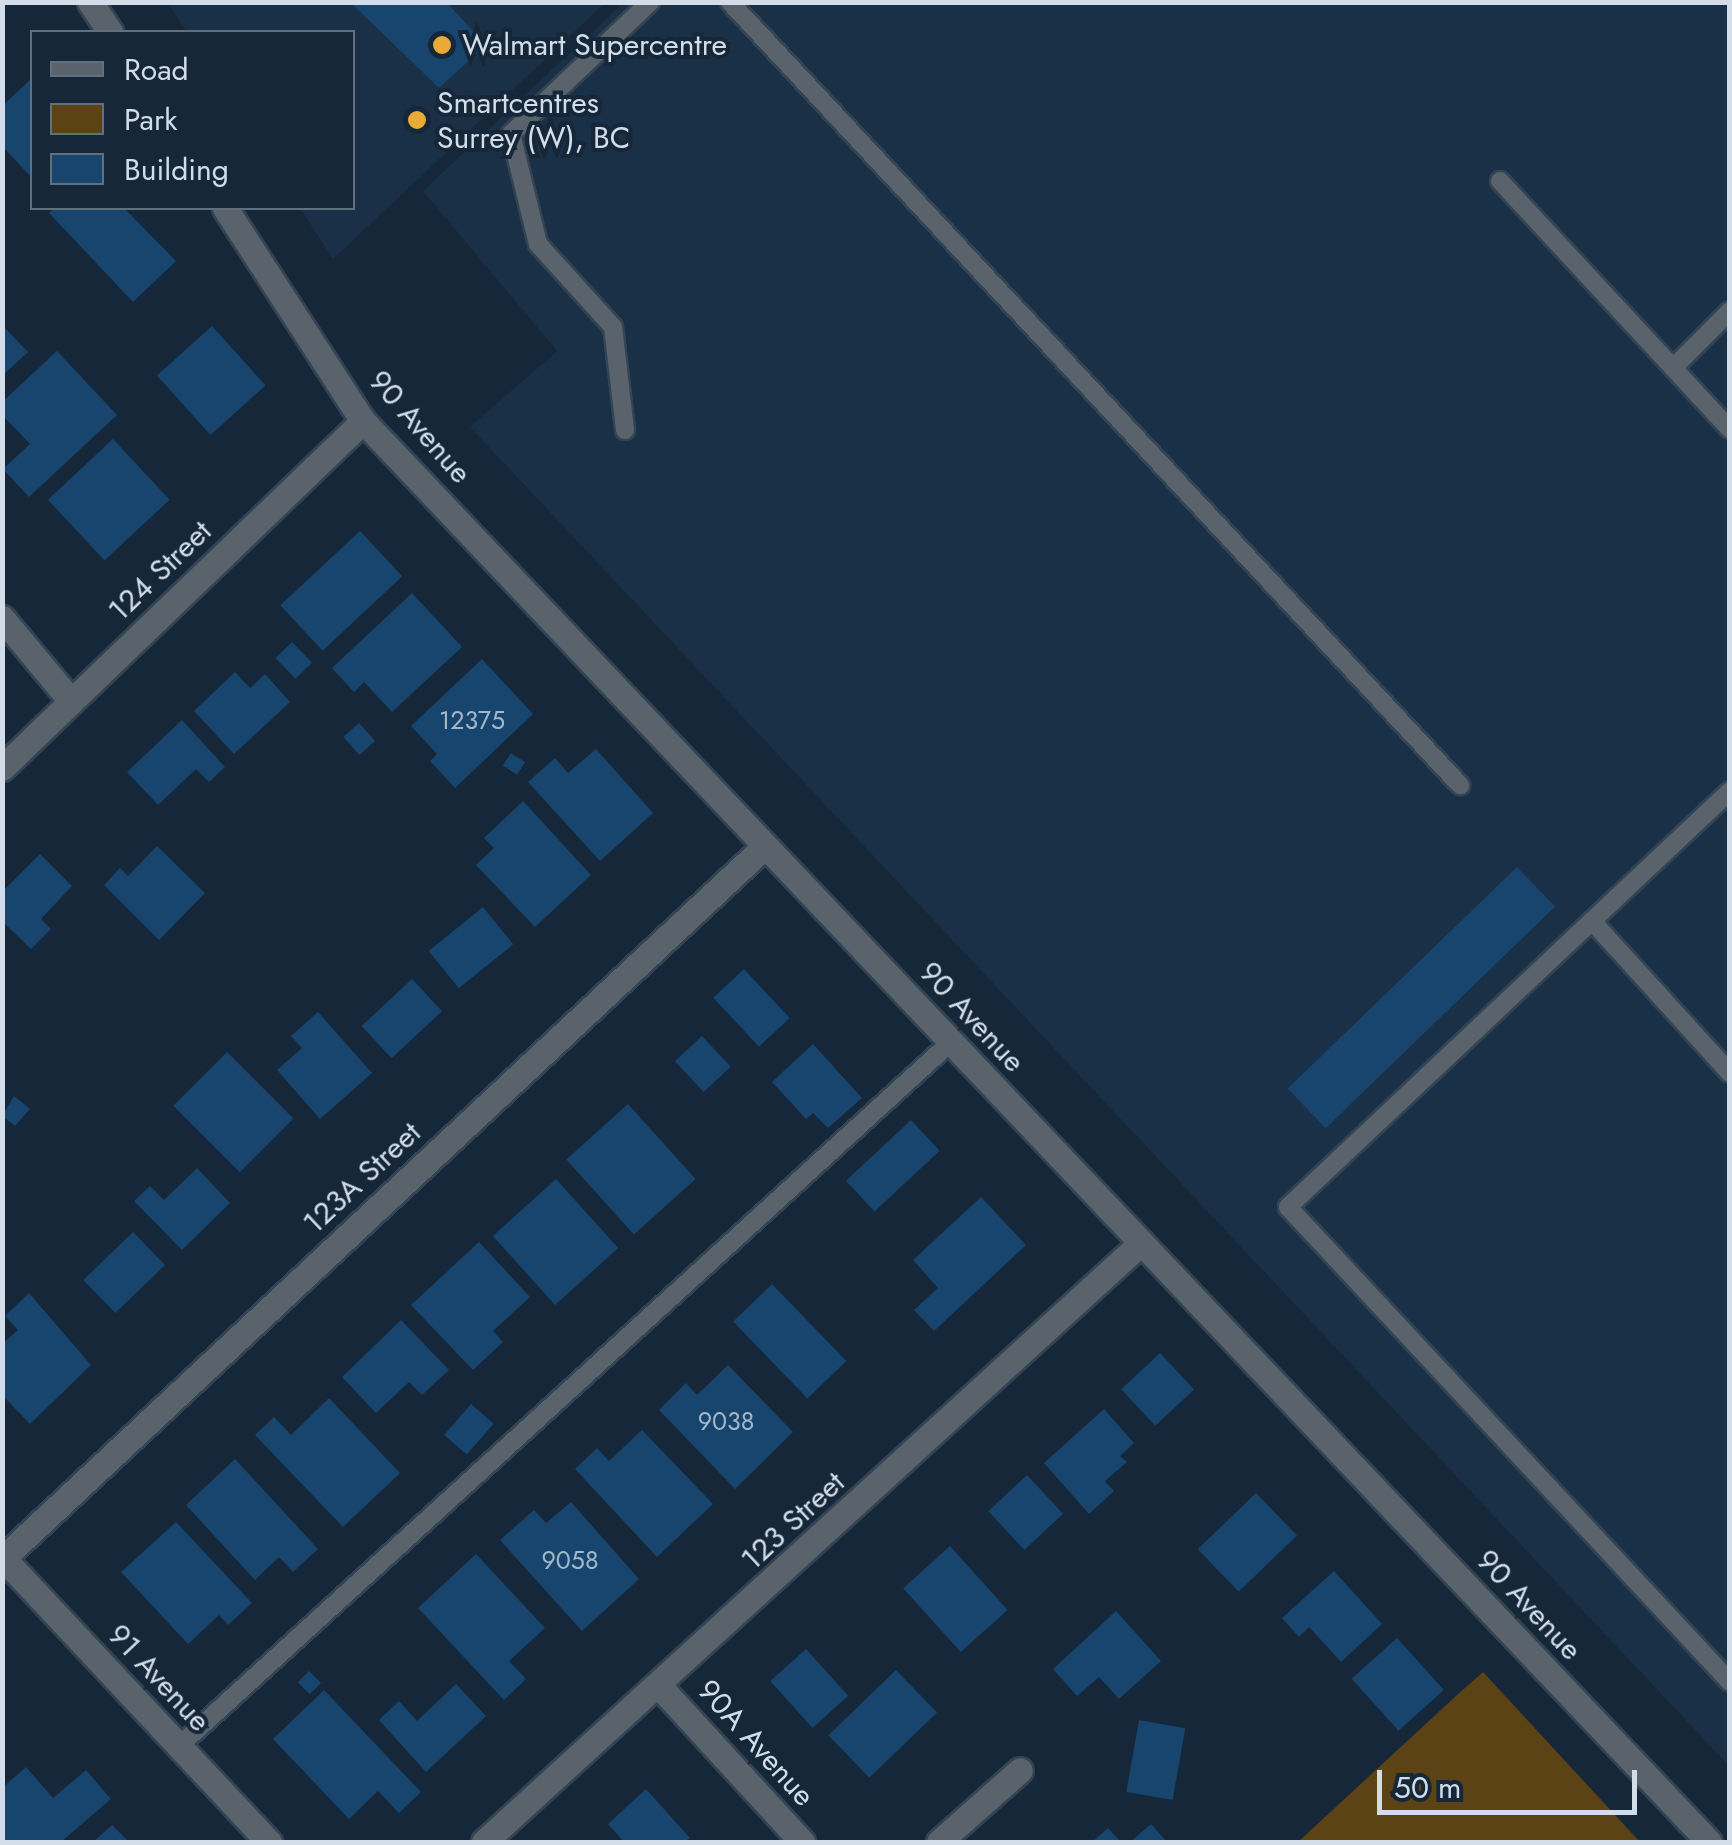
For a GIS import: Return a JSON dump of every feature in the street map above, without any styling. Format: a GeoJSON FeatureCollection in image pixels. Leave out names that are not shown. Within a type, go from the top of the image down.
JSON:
{"type":"FeatureCollection","features":[{"type":"Feature","properties":{"kind":"street"},"geometry":{"type":"LineString","coordinates":[[90,2],[109,30]]}},
{"type":"Feature","properties":{"kind":"street","name":"90 Avenue"},"geometry":{"type":"LineString","coordinates":[[226,210],[364,420],[1709,1842]]}},
{"type":"Feature","properties":{"kind":"street","name":"124 Street"},"geometry":{"type":"LineString","coordinates":[[2,768],[364,420]]}},
{"type":"Feature","properties":{"kind":"street"},"geometry":{"type":"LineString","coordinates":[[2,618],[71,702]]}},
{"type":"Feature","properties":{"kind":"street","name":"123A Street"},"geometry":{"type":"LineString","coordinates":[[3,1558],[766,846]]}},
{"type":"Feature","properties":{"kind":"street","name":"123 Street"},"geometry":{"type":"LineString","coordinates":[[484,1842],[661,1688],[1141,1243]]}},
{"type":"Feature","properties":{"kind":"street","name":"91 Avenue"},"geometry":{"type":"LineString","coordinates":[[3,1558],[268,1842]]}},
{"type":"Feature","properties":{"kind":"street","name":"90A Avenue"},"geometry":{"type":"LineString","coordinates":[[661,1688],[802,1842]]}},
{"type":"Feature","properties":{"kind":"street"},"geometry":{"type":"LineString","coordinates":[[939,1842],[1020,1770]]}},
{"type":"Feature","properties":{"kind":"lane"},"geometry":{"type":"LineString","coordinates":[[626,430],[613,327],[538,244],[511,134],[650,2]]}},
{"type":"Feature","properties":{"kind":"lane"},"geometry":{"type":"LineString","coordinates":[[730,2],[1460,785]]}},
{"type":"Feature","properties":{"kind":"lane"},"geometry":{"type":"LineString","coordinates":[[1500,181],[1730,429]]}},
{"type":"Feature","properties":{"kind":"lane"},"geometry":{"type":"LineString","coordinates":[[1672,368],[1730,312]]}},
{"type":"Feature","properties":{"kind":"lane"},"geometry":{"type":"LineString","coordinates":[[1730,791],[1288,1206],[1730,1682]]}},
{"type":"Feature","properties":{"kind":"lane"},"geometry":{"type":"LineString","coordinates":[[1592,921],[1730,1073]]}},
{"type":"Feature","properties":{"kind":"lane"},"geometry":{"type":"LineString","coordinates":[[178,1747],[951,1042]]}},
{"type":"Feature","properties":{"kind":"shaded area","name":"Smartcentres Surrey (W), BC"},"geometry":{"type":"Polygon","coordinates":[[[168,3],[605,3],[333,259],[301,210],[355,210],[355,30],[186,30],[168,3]]]}},
{"type":"Feature","properties":{"kind":"shaded area"},"geometry":{"type":"Polygon","coordinates":[[[623,3],[1729,3],[1729,1766],[470,427],[557,351],[423,191],[623,3]]]}},
{"type":"Feature","properties":{"kind":"green space"},"geometry":{"type":"Polygon","coordinates":[[[1483,1672],[1640,1842],[1298,1842],[1457,1695],[1483,1672]]]}},
{"type":"Feature","properties":{"kind":"building","name":"Walmart Supercentre"},"geometry":{"type":"Polygon","coordinates":[[[350,2],[454,2],[450,6],[486,45],[439,88],[350,2]]]}},
{"type":"Feature","properties":{"kind":"building"},"geometry":{"type":"Polygon","coordinates":[[[30,80],[30,176],[2,146],[2,106],[30,80]]]}},
{"type":"Feature","properties":{"kind":"building"},"geometry":{"type":"Polygon","coordinates":[[[126,210],[176,261],[133,302],[49,213],[126,210]]]}},
{"type":"Feature","properties":{"kind":"building"},"geometry":{"type":"Polygon","coordinates":[[[2,325],[28,352],[2,376],[2,325]]]}},
{"type":"Feature","properties":{"kind":"building"},"geometry":{"type":"Polygon","coordinates":[[[212,326],[266,385],[211,435],[157,376],[212,326]]]}},
{"type":"Feature","properties":{"kind":"building"},"geometry":{"type":"Polygon","coordinates":[[[57,351],[117,415],[29,497],[3,469],[30,444],[2,415],[2,402],[57,351]]]}},
{"type":"Feature","properties":{"kind":"building"},"geometry":{"type":"Polygon","coordinates":[[[113,439],[170,500],[105,560],[48,500],[113,439]]]}},
{"type":"Feature","properties":{"kind":"building"},"geometry":{"type":"Polygon","coordinates":[[[360,531],[402,576],[323,651],[280,605],[360,531]]]}},
{"type":"Feature","properties":{"kind":"building"},"geometry":{"type":"Polygon","coordinates":[[[412,593],[462,647],[392,712],[364,682],[354,692],[332,668],[412,593]]]}},
{"type":"Feature","properties":{"kind":"building"},"geometry":{"type":"Polygon","coordinates":[[[292,642],[312,663],[296,679],[275,658],[292,642]]]}},
{"type":"Feature","properties":{"kind":"building"},"geometry":{"type":"Polygon","coordinates":[[[482,659],[533,714],[455,788],[430,761],[437,754],[411,726],[482,659]]]}},
{"type":"Feature","properties":{"kind":"building"},"geometry":{"type":"Polygon","coordinates":[[[235,672],[250,688],[265,674],[290,702],[234,754],[194,711],[235,672]]]}},
{"type":"Feature","properties":{"kind":"building"},"geometry":{"type":"Polygon","coordinates":[[[182,720],[225,767],[209,782],[196,769],[158,805],[127,772],[182,720]]]}},
{"type":"Feature","properties":{"kind":"building"},"geometry":{"type":"Polygon","coordinates":[[[359,723],[375,741],[359,755],[343,737],[359,723]]]}},
{"type":"Feature","properties":{"kind":"building"},"geometry":{"type":"Polygon","coordinates":[[[596,749],[653,813],[600,861],[528,782],[555,758],[568,773],[596,749]]]}},
{"type":"Feature","properties":{"kind":"building"},"geometry":{"type":"Polygon","coordinates":[[[511,753],[525,762],[517,775],[503,766],[511,753]]]}},
{"type":"Feature","properties":{"kind":"building"},"geometry":{"type":"Polygon","coordinates":[[[523,801],[591,875],[535,927],[476,865],[494,848],[484,838],[523,801]]]}},
{"type":"Feature","properties":{"kind":"building"},"geometry":{"type":"Polygon","coordinates":[[[157,846],[205,893],[159,940],[104,885],[120,868],[128,876],[157,846]]]}},
{"type":"Feature","properties":{"kind":"building"},"geometry":{"type":"Polygon","coordinates":[[[40,854],[72,886],[41,919],[51,929],[31,949],[2,921],[2,892],[40,854]]]}},
{"type":"Feature","properties":{"kind":"building"},"geometry":{"type":"Polygon","coordinates":[[[1517,867],[1555,907],[1326,1128],[1288,1089],[1517,867]]]}},
{"type":"Feature","properties":{"kind":"building"},"geometry":{"type":"Polygon","coordinates":[[[483,907],[513,944],[459,988],[429,951],[483,907]]]}},
{"type":"Feature","properties":{"kind":"building"},"geometry":{"type":"Polygon","coordinates":[[[744,969],[790,1018],[759,1047],[713,998],[744,969]]]}},
{"type":"Feature","properties":{"kind":"building"},"geometry":{"type":"Polygon","coordinates":[[[412,979],[442,1011],[392,1058],[362,1026],[412,979]]]}},
{"type":"Feature","properties":{"kind":"building"},"geometry":{"type":"Polygon","coordinates":[[[318,1012],[372,1073],[320,1119],[277,1070],[302,1048],[291,1036],[318,1012]]]}},
{"type":"Feature","properties":{"kind":"building"},"geometry":{"type":"Polygon","coordinates":[[[702,1036],[731,1067],[704,1092],[675,1061],[702,1036]]]}},
{"type":"Feature","properties":{"kind":"building"},"geometry":{"type":"Polygon","coordinates":[[[813,1044],[862,1098],[828,1128],[813,1113],[806,1119],[772,1082],[813,1044]]]}},
{"type":"Feature","properties":{"kind":"building"},"geometry":{"type":"Polygon","coordinates":[[[227,1052],[293,1118],[240,1172],[173,1106],[227,1052]]]}},
{"type":"Feature","properties":{"kind":"building"},"geometry":{"type":"Polygon","coordinates":[[[14,1096],[30,1109],[15,1126],[2,1116],[14,1096]]]}},
{"type":"Feature","properties":{"kind":"building"},"geometry":{"type":"Polygon","coordinates":[[[628,1104],[696,1179],[634,1235],[566,1160],[628,1104]]]}},
{"type":"Feature","properties":{"kind":"building"},"geometry":{"type":"Polygon","coordinates":[[[911,1120],[940,1151],[875,1211],[846,1181],[911,1120]]]}},
{"type":"Feature","properties":{"kind":"building"},"geometry":{"type":"Polygon","coordinates":[[[197,1168],[230,1203],[182,1250],[134,1201],[150,1186],[164,1200],[197,1168]]]}},
{"type":"Feature","properties":{"kind":"building"},"geometry":{"type":"Polygon","coordinates":[[[556,1179],[618,1248],[555,1305],[493,1236],[556,1179]]]}},
{"type":"Feature","properties":{"kind":"building"},"geometry":{"type":"Polygon","coordinates":[[[981,1197],[1026,1245],[934,1331],[914,1310],[938,1288],[913,1260],[981,1197]]]}},
{"type":"Feature","properties":{"kind":"building"},"geometry":{"type":"Polygon","coordinates":[[[133,1232],[165,1265],[115,1313],[83,1280],[133,1232]]]}},
{"type":"Feature","properties":{"kind":"building"},"geometry":{"type":"Polygon","coordinates":[[[479,1242],[530,1297],[493,1331],[503,1342],[473,1370],[411,1305],[479,1242]]]}},
{"type":"Feature","properties":{"kind":"building"},"geometry":{"type":"Polygon","coordinates":[[[772,1284],[846,1361],[807,1398],[733,1322],[772,1284]]]}},
{"type":"Feature","properties":{"kind":"building"},"geometry":{"type":"Polygon","coordinates":[[[29,1293],[91,1365],[30,1424],[2,1395],[2,1344],[18,1330],[5,1316],[29,1293]]]}},
{"type":"Feature","properties":{"kind":"building"},"geometry":{"type":"Polygon","coordinates":[[[401,1320],[449,1370],[422,1395],[409,1382],[376,1413],[342,1377],[401,1320]]]}},
{"type":"Feature","properties":{"kind":"building"},"geometry":{"type":"Polygon","coordinates":[[[1160,1353],[1194,1390],[1155,1426],[1121,1389],[1160,1353]]]}},
{"type":"Feature","properties":{"kind":"building"},"geometry":{"type":"Polygon","coordinates":[[[728,1365],[793,1432],[735,1489],[659,1410],[686,1383],[697,1395],[728,1365]]]}},
{"type":"Feature","properties":{"kind":"building"},"geometry":{"type":"Polygon","coordinates":[[[329,1398],[400,1473],[343,1527],[255,1435],[274,1417],[291,1435],[329,1398]]]}},
{"type":"Feature","properties":{"kind":"building"},"geometry":{"type":"Polygon","coordinates":[[[471,1404],[494,1424],[467,1455],[444,1435],[471,1404]]]}},
{"type":"Feature","properties":{"kind":"building"},"geometry":{"type":"Polygon","coordinates":[[[1104,1409],[1134,1443],[1120,1456],[1127,1462],[1105,1481],[1114,1491],[1089,1514],[1044,1463],[1104,1409]]]}},
{"type":"Feature","properties":{"kind":"building"},"geometry":{"type":"Polygon","coordinates":[[[642,1430],[713,1504],[657,1557],[575,1469],[597,1448],[609,1461],[642,1430]]]}},
{"type":"Feature","properties":{"kind":"building"},"geometry":{"type":"Polygon","coordinates":[[[235,1459],[318,1549],[293,1572],[279,1557],[255,1580],[186,1505],[235,1459]]]}},
{"type":"Feature","properties":{"kind":"building"},"geometry":{"type":"Polygon","coordinates":[[[1027,1475],[1063,1514],[1024,1550],[988,1511],[1027,1475]]]}},
{"type":"Feature","properties":{"kind":"building"},"geometry":{"type":"Polygon","coordinates":[[[1256,1493],[1297,1535],[1239,1592],[1198,1549],[1256,1493]]]}},
{"type":"Feature","properties":{"kind":"building"},"geometry":{"type":"Polygon","coordinates":[[[571,1502],[639,1579],[582,1631],[500,1540],[534,1510],[546,1523],[571,1502]]]}},
{"type":"Feature","properties":{"kind":"building"},"geometry":{"type":"Polygon","coordinates":[[[176,1522],[252,1603],[228,1625],[219,1615],[188,1644],[121,1572],[176,1522]]]}},
{"type":"Feature","properties":{"kind":"building"},"geometry":{"type":"Polygon","coordinates":[[[950,1546],[1008,1610],[961,1652],[903,1588],[950,1546]]]}},
{"type":"Feature","properties":{"kind":"building"},"geometry":{"type":"Polygon","coordinates":[[[476,1554],[545,1628],[509,1661],[526,1679],[504,1700],[418,1608],[476,1554]]]}},
{"type":"Feature","properties":{"kind":"building"},"geometry":{"type":"Polygon","coordinates":[[[1334,1571],[1382,1624],[1341,1662],[1309,1627],[1299,1637],[1282,1618],[1334,1571]]]}},
{"type":"Feature","properties":{"kind":"building"},"geometry":{"type":"Polygon","coordinates":[[[1116,1611],[1161,1661],[1119,1699],[1099,1677],[1077,1696],[1053,1669],[1116,1611]]]}},
{"type":"Feature","properties":{"kind":"building"},"geometry":{"type":"Polygon","coordinates":[[[1397,1638],[1444,1690],[1399,1731],[1352,1679],[1397,1638]]]}},
{"type":"Feature","properties":{"kind":"building"},"geometry":{"type":"Polygon","coordinates":[[[806,1649],[848,1696],[812,1728],[770,1681],[806,1649]]]}},
{"type":"Feature","properties":{"kind":"building"},"geometry":{"type":"Polygon","coordinates":[[[896,1670],[937,1712],[869,1778],[828,1735],[896,1670]]]}},
{"type":"Feature","properties":{"kind":"building"},"geometry":{"type":"Polygon","coordinates":[[[309,1671],[321,1683],[310,1694],[298,1682],[309,1671]]]}},
{"type":"Feature","properties":{"kind":"building"},"geometry":{"type":"Polygon","coordinates":[[[456,1684],[486,1716],[426,1772],[379,1720],[399,1701],[417,1721],[456,1684]]]}},
{"type":"Feature","properties":{"kind":"building"},"geometry":{"type":"Polygon","coordinates":[[[324,1690],[421,1792],[399,1813],[378,1791],[349,1819],[273,1739],[324,1690]]]}},
{"type":"Feature","properties":{"kind":"building"},"geometry":{"type":"Polygon","coordinates":[[[1139,1720],[1185,1728],[1173,1800],[1126,1792],[1139,1720]]]}},
{"type":"Feature","properties":{"kind":"building"},"geometry":{"type":"Polygon","coordinates":[[[26,1767],[53,1798],[86,1770],[111,1799],[61,1842],[4,1842],[2,1788],[26,1767]]]}},
{"type":"Feature","properties":{"kind":"building"},"geometry":{"type":"Polygon","coordinates":[[[646,1789],[690,1838],[685,1842],[624,1842],[608,1824],[646,1789]]]}},
{"type":"Feature","properties":{"kind":"building"},"geometry":{"type":"Polygon","coordinates":[[[1151,1824],[1167,1842],[1130,1842],[1151,1824]]]}},
{"type":"Feature","properties":{"kind":"building"},"geometry":{"type":"Polygon","coordinates":[[[112,1825],[129,1842],[93,1842],[112,1825]]]}},
{"type":"Feature","properties":{"kind":"building"},"geometry":{"type":"Polygon","coordinates":[[[1108,1828],[1121,1842],[1092,1842],[1108,1828]]]}},
{"type":"Feature","properties":{"kind":"place","name":"Walmart Supercentre"},"geometry":{"type":"Point","coordinates":[442,45]}},
{"type":"Feature","properties":{"kind":"place","name":"Smartcentres Surrey (W), BC"},"geometry":{"type":"Point","coordinates":[417,120]}}]}
